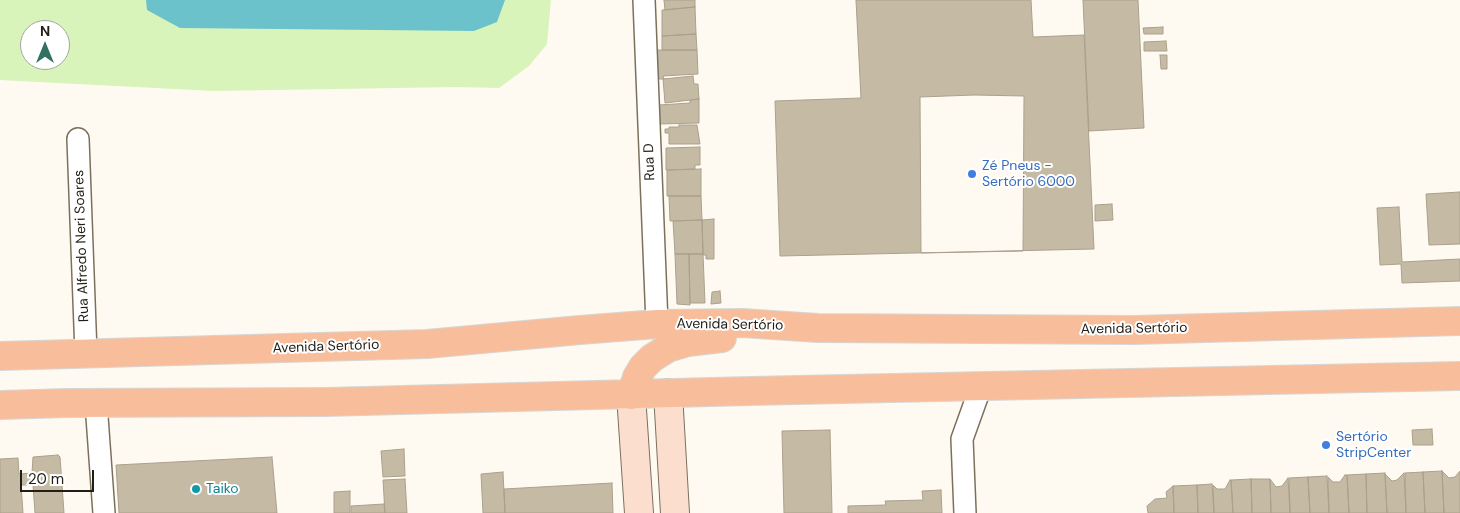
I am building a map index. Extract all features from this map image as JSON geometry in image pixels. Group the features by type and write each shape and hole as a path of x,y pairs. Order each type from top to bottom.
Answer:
{"main road":[{"name":"Avenida Sertório","path":"0,356 427,344 657,324 742,323 818,328 1134,330 1460,321"},
{"path":"632,394 637,377 644,367 652,358 668,348 688,342 818,328"},
{"path":"0,405 325,402 1460,376"}],"street":[{"name":"Rua D","path":"644,0 657,324"},
{"name":"Rua Alfredo Neri Soares","path":"78,139 86,354"},
{"path":"965,513 962,439 981,386"},
{"path":"668,393 675,513"},
{"path":"632,394 638,513"},
{"path":"96,403 104,513"}],"green space":[{"path":"0,0 551,0 547,44 529,66 499,88 213,91 0,80"}],"water":[{"path":"146,0 505,0 497,22 474,31 180,28 147,10"}],"building":[{"path":"664,0 695,0 695,7 665,10"},
{"path":"856,0 1031,0 1033,37 1084,35 1094,249 780,256 775,101 861,98"},
{"path":"1083,0 1138,0 1144,128 1089,131"},
{"path":"695,7 696,34 662,36 662,10"},
{"path":"1163,27 1163,34 1144,34 1143,28"},
{"path":"696,34 697,50 662,50 662,36"},
{"path":"1166,41 1167,51 1144,51 1144,42"},
{"path":"657,50 697,50 698,74 663,76 664,79 658,79"},
{"path":"1160,55 1167,55 1167,69 1161,69"},
{"path":"693,76 694,84 698,84 699,99 665,103 663,79"},
{"name":"Zé Pneus - Sertório 6000","path":"1024,96 1023,251 921,253 920,97"},
{"path":"699,99 699,123 660,124 659,105 690,103 690,100"},
{"path":"679,125 697,125 700,144 669,144 669,133 665,133 665,129 679,127"},
{"path":"700,147 700,165 695,165 695,169 666,170 666,148"},
{"path":"701,169 701,196 667,196 667,170"},
{"path":"1460,192 1460,244 1429,245 1426,194"},
{"path":"669,196 701,196 702,220 670,221"},
{"path":"1112,204 1113,220 1095,221 1095,205"},
{"path":"1399,207 1402,262 1460,259 1460,281 1402,283 1401,264 1380,265 1377,208"},
{"path":"714,219 714,259 706,259 706,255 703,255 702,220"},
{"path":"702,220 703,254 675,254 673,221"},
{"path":"675,254 689,254 690,305 677,304"},
{"path":"689,254 703,254 705,303 690,303"},
{"path":"720,291 721,303 711,304 712,292"},
{"path":"1432,429 1433,445 1413,445 1412,430"},
{"path":"830,430 832,513 784,513 782,431"},
{"path":"404,449 405,476 383,477 381,451"},
{"path":"58,455 60,457 64,513 35,513 33,485 21,485 23,513 0,513 0,459 18,458 19,474 32,473 33,457"},
{"name":"Taiko","path":"272,457 277,513 119,513 116,465"},
{"path":"1442,471 1444,513 1425,513 1423,472"},
{"path":"1442,471 1449,478 1455,477 1460,471 1460,513 1444,513"},
{"path":"503,472 505,513 483,513 481,474"},
{"path":"1423,472 1425,513 1406,513 1405,473"},
{"path":"1385,473 1387,513 1367,513 1366,474"},
{"path":"1404,473 1406,513 1387,513 1385,474 1392,481 1397,480"},
{"path":"1366,474 1367,513 1349,513 1347,475"},
{"path":"1347,475 1349,513 1329,513 1328,477 1333,482 1340,482"},
{"path":"1327,476 1329,513 1310,513 1308,477"},
{"path":"1308,477 1310,513 1290,513 1289,478"},
{"path":"1288,478 1290,513 1271,513 1270,479 1276,487 1282,486"},
{"path":"405,479 407,513 385,513 383,480"},
{"path":"1251,479 1252,513 1233,513 1231,480"},
{"path":"1251,479 1270,479 1271,513 1252,513"},
{"path":"1230,480 1233,513 1214,513 1213,485 1217,489 1225,489"},
{"path":"612,483 613,513 505,513 504,489"},
{"path":"1212,484 1214,513 1198,513 1197,485"},
{"path":"1197,485 1198,513 1174,513 1173,486"},
{"path":"1173,486 1174,513 1148,513 1147,506 1155,499 1167,498 1166,492"},
{"path":"941,490 942,513 848,513 848,506 886,505 885,501 923,500 922,491"},
{"path":"350,491 350,513 334,513 334,492"},
{"path":"384,504 385,513 351,513 351,506"}],"place":[{"name":"Zé Pneus - Sertório 6000","path":"972,174"},
{"name":"Sertório StripCenter","path":"1326,445"},
{"name":"Taiko","path":"196,489"}]}
